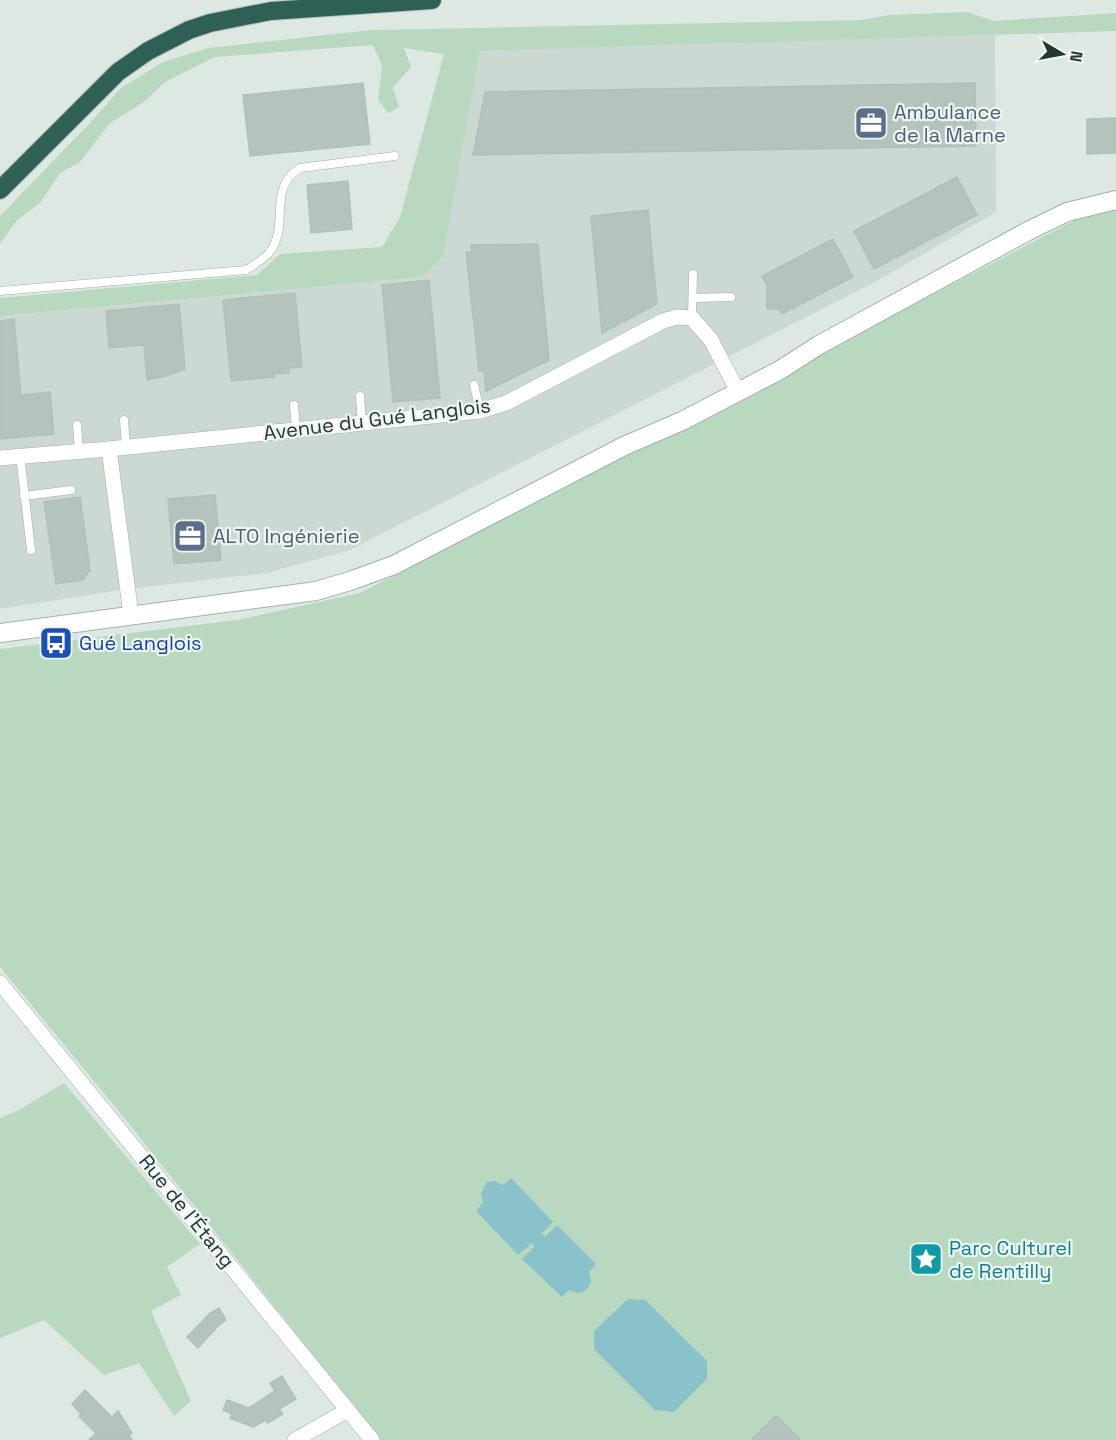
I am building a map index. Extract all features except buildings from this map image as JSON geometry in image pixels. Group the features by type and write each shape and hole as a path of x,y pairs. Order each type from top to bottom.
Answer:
{"highway":[{"path":"0,190 118,72 148,51 189,30 210,22 271,11 432,0"}],"main road":[{"path":"624,446 682,421 780,370 819,345 1028,231 1067,212 1116,200"},
{"path":"0,633 284,596 316,591 350,581 394,565 624,446 733,382 819,345"}],"street":[{"name":"Avenue du Gué Langlois","path":"0,458 480,411 506,403 663,321 677,317 692,318"},
{"path":"692,318 711,340 733,382"},
{"path":"109,449 131,615"},
{"name":"Rue de l'Étang","path":"0,983 372,1440"},
{"path":"295,1440 348,1410"}],"lane":[{"path":"0,291 246,270 270,251 278,234 282,189 290,174 300,168 395,156"},
{"path":"692,318 693,274"},
{"path":"693,298 731,297"},
{"path":"474,385 480,411"},
{"path":"360,396 362,423"},
{"path":"294,405 296,429"},
{"path":"124,420 126,446"},
{"path":"77,425 79,450"},
{"path":"20,456 31,550"},
{"path":"24,496 71,490"}],"shaded area":[{"path":"995,33 996,212 875,282 350,550 267,573 127,589 0,609 0,316 423,277 443,257 480,51"}],"green space":[{"path":"967,12 994,21 1116,13 1116,31 480,51 443,257 423,277 0,316 0,298 257,275 280,254 382,247 400,217 444,54 404,48 411,67 393,88 399,107 388,113 378,100 382,66 373,45 215,57 165,82 144,102 110,123 80,162 60,173 40,203 17,220 0,244 0,216 121,88 163,62 208,48 371,30 862,20 889,15"},
{"path":"1116,209 1116,1440 381,1440 117,1109 0,967 0,649 237,620 360,593 1079,218"},
{"path":"64,1083 200,1244 167,1267 181,1295 151,1311 191,1401 174,1416 139,1363 104,1375 44,1320 0,1338 0,1118 19,1110"}],"water":[{"path":"511,1178 553,1222 541,1234 546,1236 557,1225 596,1264 589,1272 591,1281 583,1292 577,1293 569,1290 562,1297 522,1259 534,1247 532,1243 518,1255 476,1211 483,1203 481,1193 487,1182 494,1181 503,1185"},
{"path":"628,1299 645,1300 707,1361 707,1379 674,1412 655,1410 594,1349 594,1331"}],"place":[{"name":"Ambulance de la Marne","path":"871,123"},
{"name":"ALTO Ingénierie","path":"190,536"},
{"name":"Gué Langlois","path":"56,643"},
{"name":"Parc Culturel de Rentilly","path":"926,1259"}]}
